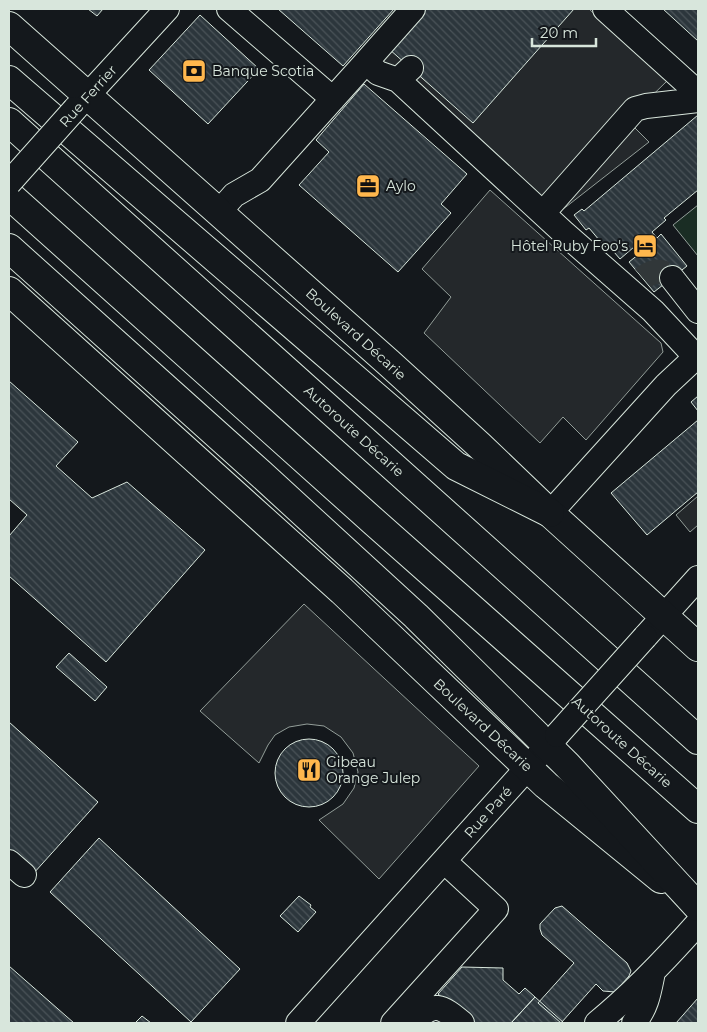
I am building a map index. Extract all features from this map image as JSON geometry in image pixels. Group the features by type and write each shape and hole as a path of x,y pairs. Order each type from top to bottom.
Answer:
{"main road":[{"name":"Boulevard Décarie","path":"9,26 81,103 219,212 472,438 550,513 698,647"},
{"path":"9,80 456,466 550,513"},
{"name":"Autoroute Décarie","path":"9,122 698,740"},
{"name":"Autoroute Décarie","path":"9,194 366,515 698,809"},
{"path":"9,248 261,474 552,740 567,765 698,908"},
{"name":"Boulevard Décarie","path":"9,291 342,591 528,768 698,908"}],"street":[{"name":"Rue Ferrier","path":"9,183 167,9"},
{"path":"229,9 333,99"},
{"path":"219,212 234,195 260,180 413,9"},
{"path":"605,9 698,93"},
{"path":"366,62 378,73 404,74 543,213 653,311 697,356 666,385 550,513"},
{"path":"543,213 635,109 698,100"},
{"path":"672,278 698,311"},
{"name":"Rue Paré","path":"298,1023 698,578"},
{"path":"393,1023 496,909 444,861"},
{"path":"597,1023 653,972 698,923"},
{"path":"634,1023 643,1012 647,1003 653,972"},
{"path":"414,1023 422,1012 431,1007 440,1008 450,1013 462,1023"}],"green space":[{"path":"698,205 698,256 673,225"}],"shaded area":[{"path":"417,9 589,9 667,81 627,120 649,142 562,210 550,227 365,64"},
{"path":"490,190 661,343 663,352 586,440 563,417 540,443 424,333 451,297 422,269"},
{"path":"698,496 698,525 690,532 676,515"},
{"path":"304,604 479,766 379,879 319,820 343,804 354,788 358,772 353,753 341,737 324,726 307,724 289,727 275,735 259,763 200,711"}],"building":[{"path":"88,9 103,9 97,16"},
{"path":"278,9 394,9 343,66"},
{"path":"425,9 574,9 473,123 389,49"},
{"path":"663,9 698,9 698,41"},
{"path":"200,15 259,69 208,124 149,70"},
{"path":"364,84 467,174 441,204 451,213 398,272 299,185 329,152 316,140"},
{"path":"698,115 698,190 664,218 666,220 652,232 657,238 661,234 687,266 654,292 629,262 639,254 634,247 620,259 608,245 605,247 589,228 586,230 574,215 582,209 584,211"},
{"path":"9,381 78,442 56,466 92,498 127,482 205,550 106,662 9,576 9,536 27,515 9,499"},
{"path":"698,396 698,411 691,402"},
{"path":"698,420 698,492 647,535 611,493"},
{"path":"69,653 107,687 95,701 56,667"},
{"path":"9,722 98,802 33,874 9,852"},
{"name":"Gibeau Orange Julep","path":"309,739 322,742 333,749 340,760 343,773 340,786 333,797 322,804 309,807 296,804 285,797 278,786 275,773 278,760 285,749 296,742"},
{"path":"99,838 240,969 191,1022 50,892"},
{"path":"299,896 311,905 310,907 316,912 298,932 280,916"},
{"path":"562,906 627,963 631,971 615,992 603,991 596,984 561,1023 538,1003 574,963 542,935 540,929 540,924 555,908"},
{"path":"9,966 74,1023 9,1023"},
{"path":"462,967 503,968 503,980 519,994 525,988 535,997 511,1023 475,1023 464,1014 462,1016 438,994"},
{"path":"535,997 564,1023 511,1023"},
{"path":"698,998 698,1023 676,1023"},
{"path":"142,1016 151,1023 135,1023"}],"tunnel":[{"path":"643,278 654,272 665,273 672,278"}],"place":[{"name":"Banque Scotia","path":"194,71"},
{"name":"Aylo","path":"368,186"},
{"name":"Hôtel Ruby Foo's","path":"645,246"},
{"name":"Gibeau Orange Julep","path":"309,770"}]}
